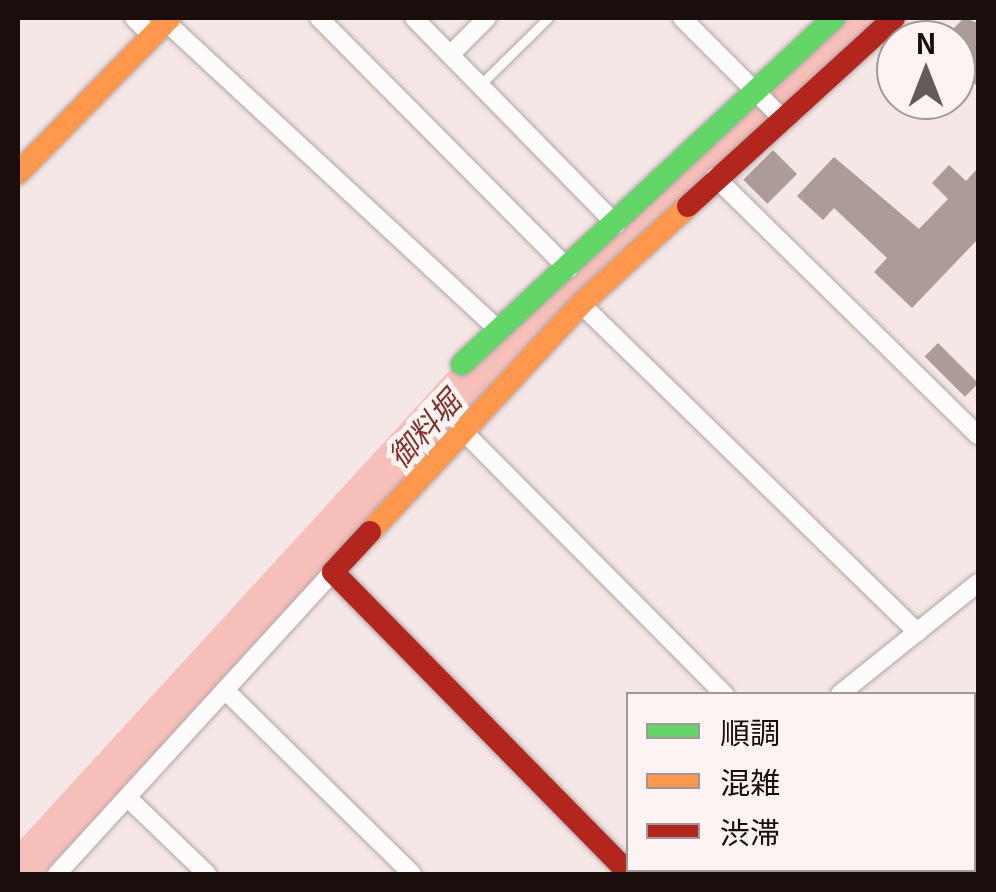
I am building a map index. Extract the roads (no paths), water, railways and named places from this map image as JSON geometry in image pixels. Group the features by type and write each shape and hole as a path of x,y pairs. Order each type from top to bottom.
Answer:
{"street":[{"path":"134,18 163,25 498,329"},
{"path":"319,18 568,269"},
{"path":"414,18 616,224"},
{"path":"450,54 487,18"},
{"path":"682,18 778,114"},
{"path":"462,364 834,18"},
{"path":"58,874 460,428 778,114 894,18"},
{"path":"18,172 163,25"},
{"path":"716,177 978,436"},
{"path":"582,304 917,632"},
{"path":"460,428 722,692"},
{"path":"333,572 623,869"},
{"path":"842,692 978,583"},
{"path":"225,690 412,874"},
{"path":"128,798 208,874"}],"lane":[{"path":"480,85 548,18"}],"waterway":[{"name":"御料堀","path":"18,872 492,354 862,18"}]}
